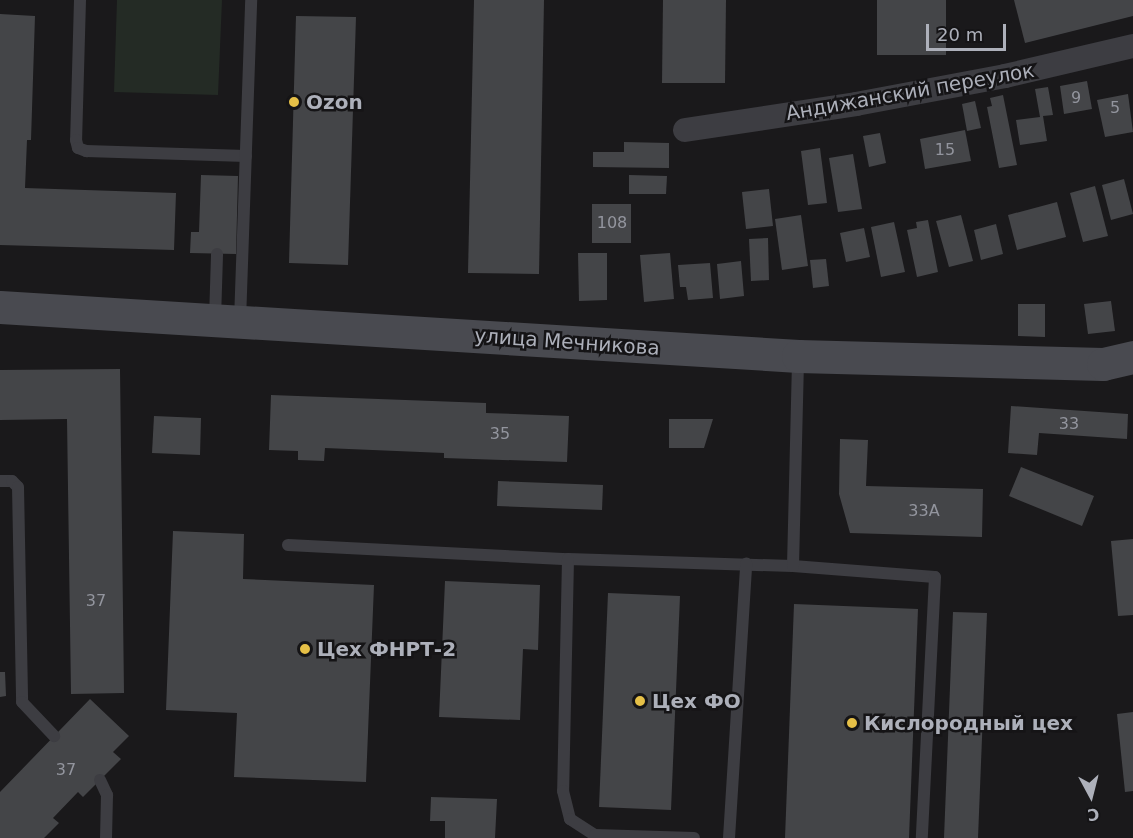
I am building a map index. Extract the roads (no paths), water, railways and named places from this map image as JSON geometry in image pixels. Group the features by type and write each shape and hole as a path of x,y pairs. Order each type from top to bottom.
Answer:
{"main road":[{"name":"улица Мечникова","path":"0,306 798,356 1103,364 1133,357"}],"street":[{"name":"Андижанский переулок","path":"686,130 856,104 994,79 1133,46"}],"lane":[{"path":"80,0 76,140 78,148 86,151 246,156"},
{"path":"228,321 246,156 251,0"},
{"path":"217,254 228,321"},
{"path":"793,566 798,356"},
{"path":"0,481 12,481 18,487 20,696 25,708 54,736"},
{"path":"288,544 568,559 793,566 935,577 922,838"},
{"path":"568,559 563,791 570,819 595,835 694,838"},
{"path":"729,838 746,564"},
{"path":"100,780 106,795 106,838"}],"place":[{"name":"Ozon","path":"294,102"},
{"name":"Цех ФНРТ-2","path":"305,649"},
{"name":"Цех ФО","path":"640,701"},
{"name":"Кислородный цех","path":"852,723"}]}
